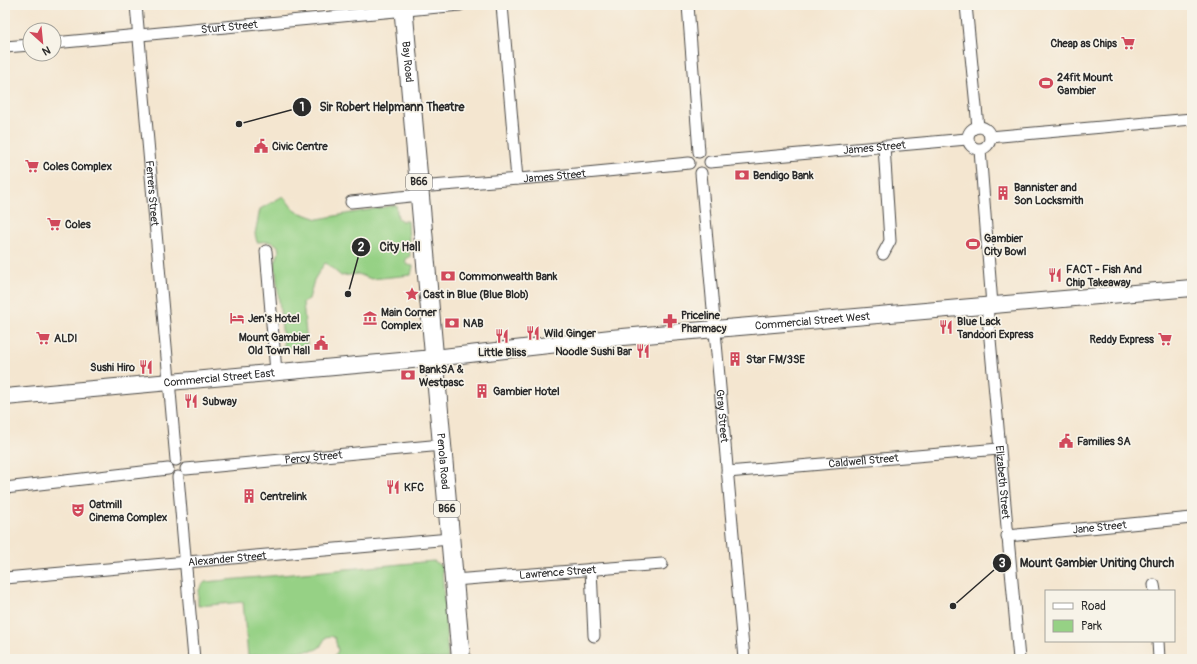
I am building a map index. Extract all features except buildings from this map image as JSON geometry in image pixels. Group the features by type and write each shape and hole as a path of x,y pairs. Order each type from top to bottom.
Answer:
{"main road":[{"name":"Bay Road","path":"404,7 434,358"},
{"name":"Penola Road","path":"434,358 461,659"}],"street":[{"name":"Ferrers Street","path":"136,5 176,460"},
{"name":"Sturt Street","path":"62,42 139,36 404,7 460,5"},
{"path":"502,5 517,179"},
{"path":"688,5 699,152"},
{"path":"966,5 978,127"},
{"path":"5,47 22,46"},
{"path":"990,136 1192,119"},
{"path":"974,127 984,128 990,136 988,144 980,150 970,146 967,139 969,132 974,127"},
{"name":"James Street","path":"710,162 967,139"},
{"path":"883,254 890,241 884,146"},
{"name":"Elizabeth Street","path":"980,150 999,449 1019,659"},
{"path":"699,152 707,156 710,162 708,168 701,173 694,172 689,163 691,157 699,152"},
{"name":"James Street","path":"351,202 420,191 517,179 689,163"},
{"name":"Gray Street","path":"701,173 744,659"},
{"path":"266,251 276,372"},
{"name":"Commercial Street West","path":"434,358 612,338 1192,288"},
{"name":"Commercial Street East","path":"5,396 434,358"},
{"name":"Percy Street","path":"186,469 442,445"},
{"name":"Caldwell Street","path":"727,472 999,449"},
{"path":"176,460 184,463 186,469 182,475 178,477 170,474 168,470 169,464 176,460"},
{"path":"5,488 168,470"},
{"path":"178,477 194,659"},
{"name":"Jane Street","path":"1007,536 1192,518"},
{"name":"Alexander Street","path":"5,578 450,539"},
{"name":"Lawrence Street","path":"454,580 662,564"},
{"path":"591,569 594,636"},
{"path":"1158,642 1159,659"}],"green space":[{"path":"283,196 295,211 318,219 396,205 398,218 402,221 408,221 410,257 407,258 405,262 408,265 413,266 411,275 371,279 358,274 341,276 326,263 324,264 314,280 309,299 303,302 307,345 284,348 275,263 279,252 278,246 271,242 257,242 255,234 260,209"},
{"path":"434,561 442,567 448,659 332,659 338,651 335,638 331,636 326,637 320,647 315,650 248,656 243,602 198,606 199,590 205,582"}],"place":[{"name":"Cheap as Chips","path":"1128,43"},
{"name":"24fit Mount Gambier","path":"1046,83"},
{"name":"Sir Robert Helpmann Theatre","path":"239,124"},
{"name":"Civic Centre","path":"261,146"},
{"name":"Coles Complex","path":"32,166"},
{"name":"Bendigo Bank","path":"742,175"},
{"name":"Bannister and Son Locksmith","path":"1003,193"},
{"name":"Coles","path":"54,224"},
{"name":"Gambier City Bowl","path":"973,244"},
{"name":"FACT - Fish And Chip Takeaway","path":"1055,275"},
{"name":"Commonwealth Bank","path":"448,276"},
{"name":"City Hall","path":"348,294"},
{"name":"Cast in Blue (Blue Blob)","path":"412,294"},
{"name":"Jen's Hotel","path":"237,318"},
{"name":"Main Corner Complex","path":"370,318"},
{"name":"Priceline Pharmacy","path":"670,321"},
{"name":"NAB","path":"452,323"},
{"name":"Blue Lack Tandoori Express","path":"946,327"},
{"name":"Wild Ginger","path":"533,333"},
{"name":"Little Bliss","path":"502,336"},
{"name":"ALDI","path":"43,338"},
{"name":"Reddy Express","path":"1165,339"},
{"name":"Mount Gambier Old Town Hall","path":"321,343"},
{"name":"Noodle Sushi Bar","path":"643,351"},
{"name":"Star FM/3SE","path":"735,359"},
{"name":"Sushi Hiro","path":"146,367"},
{"name":"BankSA & Westpasc","path":"408,375"},
{"name":"Gambier Hotel","path":"482,391"},
{"name":"Subway","path":"191,401"},
{"name":"Families SA","path":"1066,441"},
{"name":"KFC","path":"393,487"},
{"name":"Centrelink","path":"249,496"},
{"name":"Oatmill Cinema Complex","path":"78,510"},
{"name":"Mount Gambier Uniting Church","path":"953,606"}]}
